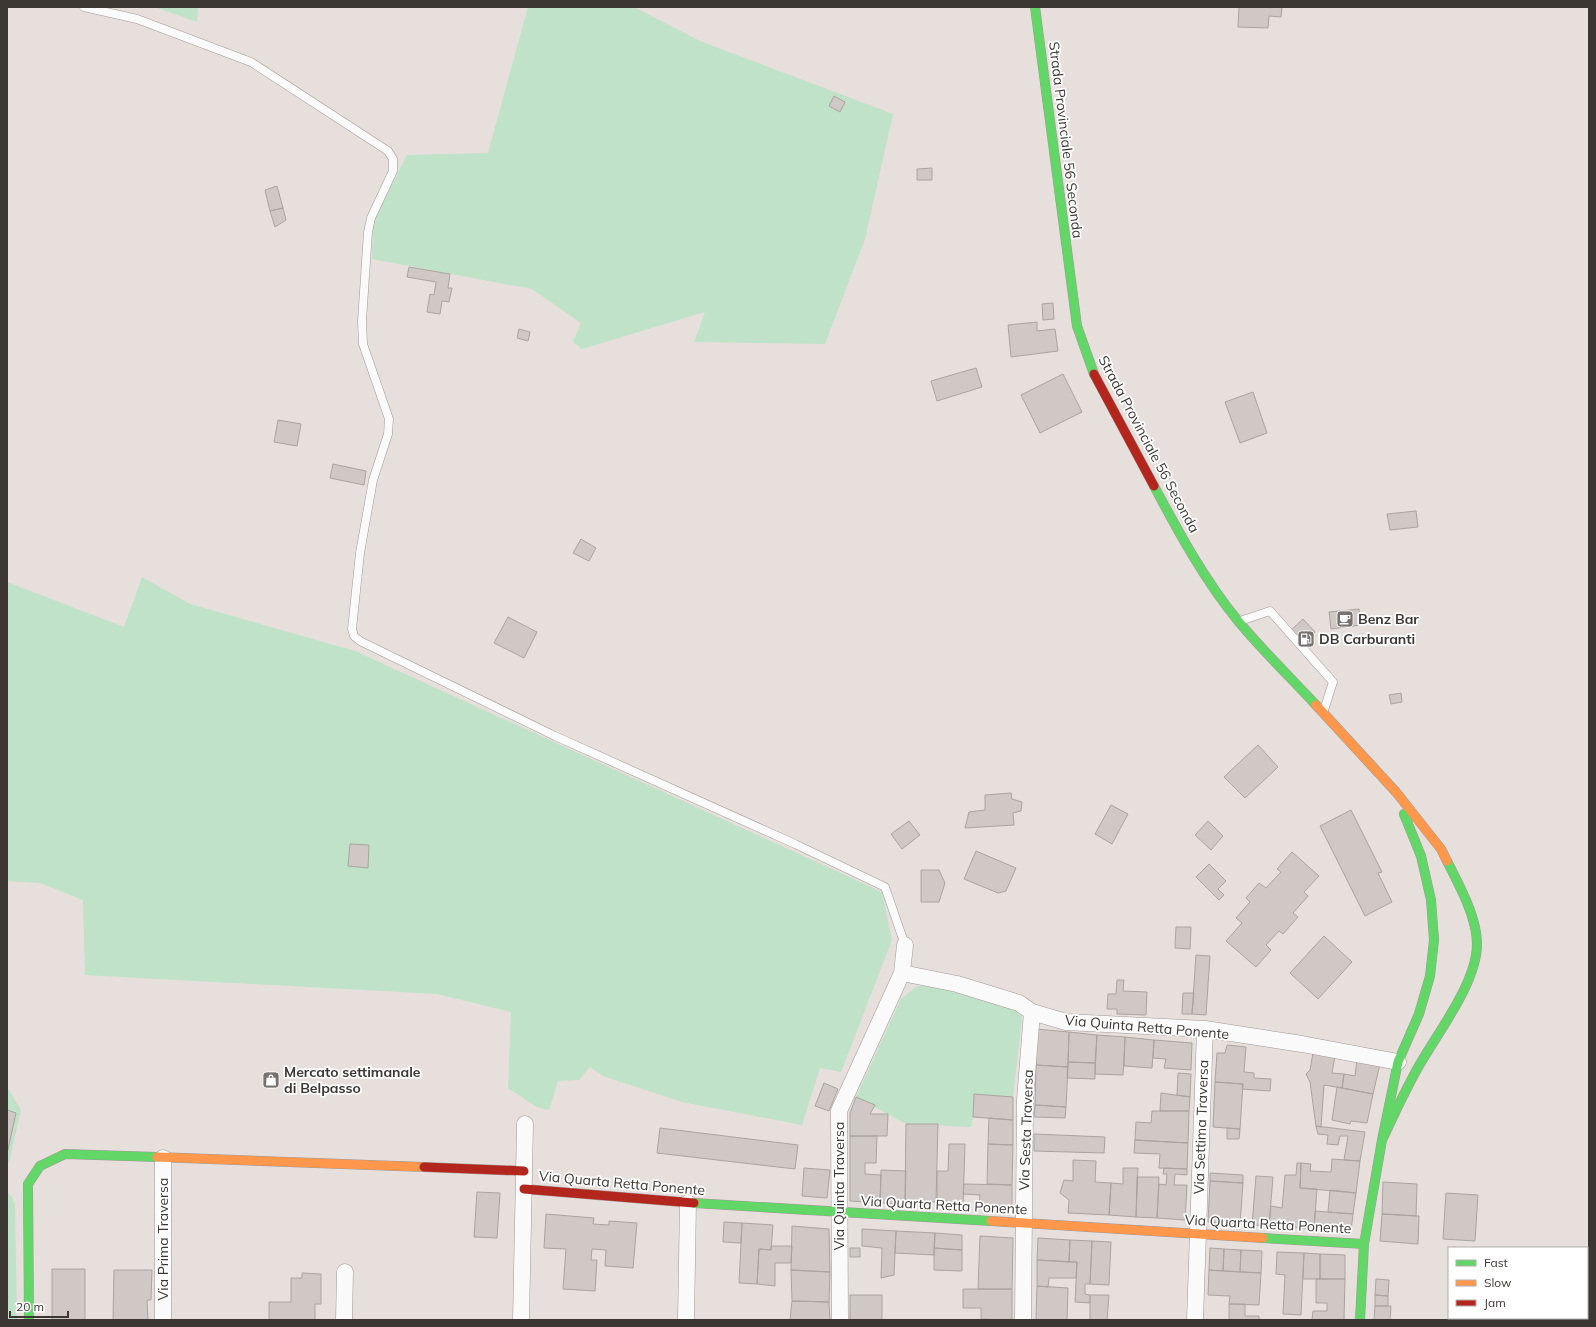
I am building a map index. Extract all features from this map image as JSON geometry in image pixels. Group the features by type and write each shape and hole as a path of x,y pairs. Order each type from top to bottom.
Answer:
{"street":[{"name":"Strada Provinciale 56 Seconda","path":"1035,7 1077,326 1092,369 1185,544 1211,584 1240,622 1396,792 1441,849 1462,890 1474,924 1477,944 1474,962 1463,993 1419,1065 1382,1140"},
{"path":"1360,1320 1364,1244 1382,1140 1398,1062 1419,1014 1430,976 1434,940 1431,900 1421,856 1396,792"},
{"name":"Via Quinta Traversa","path":"840,1320 838,1212 840,1111 902,973 905,946"},
{"name":"Via Quinta Retta Ponente","path":"902,973 957,984 1019,1003 1032,1012 1066,1022 1205,1030 1302,1044 1398,1062"},
{"name":"Via Sesta Traversa","path":"1023,1320 1025,1100 1032,1012"},
{"name":"Via Settima Traversa","path":"1195,1320 1205,1030"},
{"path":"521,1320 525,1124"},
{"path":"29,1320 28,1184 40,1166 65,1154 524,1171"},
{"name":"Via Prima Traversa","path":"162,1158 163,1320"},
{"name":"Via Quarta Retta Ponente","path":"524,1189 688,1203 1364,1244"},
{"path":"686,1320 688,1203"},
{"path":"344,1320 345,1272"}],"lane":[{"path":"84,7 137,19 251,62 388,152 393,159 392,172 371,218 368,232 362,321 364,344 389,419 388,434 373,480 360,553 352,629 354,636 360,641 555,736 795,844 885,887 905,946"},
{"path":"1240,622 1270,611 1333,682 1323,712"}],"green space":[{"path":"154,7 198,7 197,22"},
{"path":"528,7 634,7 700,41 893,114 865,239 825,344 694,342 705,312 582,349 573,342 581,323 532,289 372,259 373,222 407,155 488,153"},
{"path":"142,577 190,604 355,651 882,892 892,940 841,1072 820,1068 802,1125 682,1102 603,1076 590,1067 579,1080 558,1081 549,1110 537,1107 508,1088 511,1012 437,994 85,975 83,900 40,883 7,881 7,582 124,627"},
{"path":"925,984 1015,1009 1022,1016 1013,1097 974,1094 971,1127 906,1124 856,1097 901,999 916,987"},
{"path":"7,1087 21,1110 9,1163 7,1163"},
{"path":"7,1192 12,1197 15,1205 17,1320 7,1320"}],"building":[{"path":"1239,7 1282,7 1281,17 1269,16 1268,28 1238,27"},
{"path":"834,96 845,102 840,112 829,106"},
{"path":"932,168 932,180 917,180 917,169"},
{"path":"277,186 283,208 270,211 265,190"},
{"path":"283,208 286,220 275,227 270,211"},
{"path":"409,267 450,274 448,288 452,288 449,302 442,301 440,314 427,312 430,294 434,295 436,282 407,277"},
{"path":"1053,303 1054,319 1043,320 1042,304"},
{"path":"1037,322 1037,331 1055,329 1058,351 1011,357 1008,325"},
{"path":"519,329 530,332 528,341 517,338"},
{"path":"976,368 982,387 937,401 931,381"},
{"path":"1063,374 1082,412 1040,433 1021,395"},
{"path":"1253,392 1267,433 1240,443 1225,402"},
{"path":"278,420 301,424 297,446 274,442"},
{"path":"333,464 366,471 364,485 330,478"},
{"path":"1416,511 1418,527 1390,530 1387,514"},
{"path":"581,539 596,548 589,561 573,553"},
{"name":"Benz Bar","path":"1359,609 1361,625 1331,629 1329,612"},
{"path":"508,617 537,632 524,658 494,643"},
{"path":"1303,619 1315,632 1298,648 1286,635"},
{"path":"1401,693 1402,702 1391,704 1389,695"},
{"path":"1258,745 1278,767 1245,798 1224,777"},
{"path":"1011,793 1012,799 1022,802 1021,811 1013,813 1014,825 965,828 969,812 985,810 985,795"},
{"path":"1111,805 1128,814 1112,844 1095,834"},
{"path":"1351,810 1382,872 1378,873 1392,902 1365,916 1320,826"},
{"path":"909,821 920,835 902,849 891,834"},
{"path":"1208,821 1223,836 1211,850 1195,835"},
{"path":"350,844 369,845 368,868 348,866"},
{"path":"976,851 1016,868 1006,891 998,893 964,879"},
{"path":"1292,852 1319,876 1304,892 1308,896 1293,913 1298,917 1283,934 1279,931 1266,945 1271,950 1256,967 1226,941 1242,923 1236,918 1250,902 1246,898 1259,883 1266,888 1281,872 1277,869"},
{"path":"1209,864 1226,881 1218,889 1224,895 1219,900 1196,877"},
{"path":"921,870 939,870 945,883 939,902 921,902"},
{"path":"1176,927 1191,927 1190,949 1175,948"},
{"path":"1324,936 1352,962 1318,999 1290,973"},
{"path":"1196,955 1210,956 1206,1015 1192,1014"},
{"path":"1117,980 1124,980 1123,991 1147,992 1146,1015 1117,1014 1117,1009 1107,1009 1108,994 1116,994"},
{"path":"1183,993 1194,993 1192,1014 1182,1014"},
{"path":"1036,1029 1069,1032 1068,1067 1036,1065"},
{"path":"1069,1032 1097,1035 1095,1063 1068,1062"},
{"path":"1097,1035 1125,1037 1123,1075 1095,1074"},
{"path":"1125,1037 1154,1040 1152,1068 1124,1066"},
{"path":"1154,1040 1192,1043 1191,1070 1164,1068 1166,1059 1153,1058"},
{"path":"1227,1045 1246,1047 1244,1072 1254,1073 1254,1078 1271,1079 1270,1091 1242,1089 1243,1084 1215,1082 1217,1053 1225,1053"},
{"path":"1313,1053 1335,1056 1332,1073 1344,1074 1342,1088 1324,1085 1321,1127 1316,1126 1310,1082 1306,1074 1310,1070"},
{"path":"1357,1059 1380,1064 1373,1094 1342,1088 1344,1074 1355,1076"},
{"path":"1068,1062 1095,1063 1095,1079 1067,1078"},
{"path":"1036,1065 1068,1067 1066,1107 1035,1105"},
{"path":"1178,1073 1191,1074 1190,1097 1177,1095"},
{"path":"1215,1082 1243,1084 1240,1129 1213,1127"},
{"path":"824,1083 838,1089 829,1111 815,1106"},
{"path":"1337,1087 1373,1094 1367,1123 1351,1121 1350,1124 1332,1120"},
{"path":"1161,1093 1190,1097 1189,1111 1160,1111"},
{"path":"974,1094 1013,1097 1013,1120 973,1117"},
{"path":"856,1097 875,1105 870,1114 888,1114 887,1136 850,1136 850,1113"},
{"path":"1035,1105 1066,1107 1065,1118 1034,1117"},
{"path":"7,1110 16,1113 7,1154"},
{"path":"1152,1111 1189,1111 1188,1143 1135,1140 1136,1122 1151,1123"},
{"path":"989,1118 1013,1120 1013,1145 988,1144"},
{"path":"906,1124 938,1124 936,1202 905,1201"},
{"path":"1316,1126 1365,1132 1360,1161 1344,1160 1348,1136 1340,1136 1338,1145 1327,1144 1328,1135 1318,1134"},
{"path":"660,1128 798,1145 795,1169 657,1153"},
{"path":"1227,1128 1240,1129 1239,1139 1227,1139"},
{"path":"1034,1134 1105,1137 1104,1153 1034,1151"},
{"path":"850,1136 877,1136 876,1163 865,1163 865,1174 881,1175 880,1203 850,1201"},
{"path":"1135,1140 1188,1143 1187,1169 1159,1168 1160,1154 1134,1153"},
{"path":"949,1144 965,1144 963,1207 937,1206 937,1171 948,1171"},
{"path":"988,1144 1013,1145 1012,1185 987,1184"},
{"path":"1332,1159 1360,1161 1356,1193 1300,1188 1301,1163 1311,1164 1310,1171 1331,1172"},
{"path":"1073,1160 1096,1161 1095,1182 1111,1183 1109,1215 1068,1213 1069,1200 1060,1193 1064,1180 1073,1181"},
{"path":"1297,1163 1301,1163 1300,1188 1317,1189 1314,1229 1269,1226 1271,1206 1282,1208 1285,1175 1296,1175"},
{"path":"804,1168 830,1170 827,1198 802,1196"},
{"path":"1123,1168 1138,1168 1136,1217 1109,1215 1111,1183 1123,1184"},
{"path":"1164,1168 1187,1169 1187,1175 1175,1174 1174,1185 1187,1185 1185,1220 1157,1218 1159,1184 1166,1185 1167,1174 1163,1174"},
{"path":"881,1170 906,1171 905,1204 880,1203"},
{"path":"1210,1173 1243,1175 1243,1183 1210,1181"},
{"path":"1256,1176 1273,1177 1269,1226 1252,1225"},
{"path":"1137,1177 1159,1177 1157,1218 1136,1217"},
{"path":"1210,1181 1243,1183 1240,1224 1208,1222"},
{"path":"1383,1182 1417,1184 1416,1216 1382,1214"},
{"path":"964,1184 1012,1185 1012,1210 979,1208 980,1195 963,1194"},
{"path":"1330,1190 1356,1193 1353,1214 1328,1212"},
{"path":"477,1192 500,1193 497,1238 474,1237"},
{"path":"1446,1193 1478,1195 1475,1241 1443,1239"},
{"path":"1315,1211 1353,1214 1351,1231 1314,1229"},
{"path":"546,1214 594,1218 593,1224 609,1225 609,1221 637,1223 633,1268 605,1266 606,1250 592,1249 591,1260 597,1260 595,1291 563,1289 566,1249 544,1248"},
{"path":"1382,1214 1419,1216 1418,1244 1380,1241"},
{"path":"724,1222 742,1223 741,1243 723,1242"},
{"path":"742,1223 773,1225 771,1250 759,1249 757,1284 739,1283"},
{"path":"792,1226 829,1229 830,1272 791,1270"},
{"path":"862,1229 896,1231 894,1275 881,1278 882,1248 862,1246"},
{"path":"896,1231 935,1233 934,1255 895,1253"},
{"path":"935,1233 962,1235 962,1250 934,1248"},
{"path":"980,1236 1013,1238 1012,1289 978,1289"},
{"path":"1038,1238 1070,1240 1069,1262 1037,1260"},
{"path":"1070,1240 1092,1241 1090,1284 1085,1284 1085,1294 1090,1295 1090,1303 1075,1302 1077,1262 1069,1262"},
{"path":"1092,1241 1111,1242 1109,1285 1090,1284"},
{"path":"771,1246 792,1246 791,1263 775,1263 775,1286 757,1284 759,1249 771,1250"},
{"path":"850,1248 860,1248 860,1257 850,1257"},
{"path":"934,1248 962,1250 962,1271 934,1270"},
{"path":"1210,1248 1224,1249 1223,1271 1209,1270"},
{"path":"1224,1249 1241,1250 1240,1272 1223,1271"},
{"path":"1241,1250 1262,1251 1261,1273 1240,1272"},
{"path":"1277,1252 1304,1253 1301,1315 1283,1314 1285,1275 1276,1274"},
{"path":"1304,1253 1320,1254 1320,1279 1303,1279"},
{"path":"1320,1254 1345,1255 1345,1279 1320,1279"},
{"path":"1037,1260 1077,1262 1076,1278 1049,1278 1048,1287 1037,1286"},
{"path":"52,1269 85,1269 85,1320 52,1320"},
{"path":"114,1270 152,1270 151,1300 147,1300 148,1320 113,1320"},
{"path":"791,1270 830,1272 829,1302 792,1301"},
{"path":"1209,1270 1261,1273 1259,1305 1229,1304 1230,1296 1208,1295"},
{"path":"302,1273 321,1274 321,1304 315,1304 315,1320 269,1320 269,1302 291,1302 291,1278 302,1278"},
{"path":"1316,1279 1345,1279 1344,1320 1312,1320 1313,1311 1327,1311 1327,1303 1316,1303"},
{"path":"1376,1279 1389,1280 1388,1296 1375,1295"},
{"path":"1037,1286 1068,1288 1067,1320 1036,1320"},
{"path":"963,1289 1012,1289 1012,1320 981,1319 981,1308 963,1308"},
{"path":"850,1295 882,1295 882,1320 850,1320"},
{"path":"1090,1295 1109,1295 1107,1320 1090,1320"},
{"path":"1375,1295 1388,1296 1388,1306 1375,1306"},
{"path":"792,1301 829,1302 830,1320 790,1320"},
{"path":"1229,1304 1245,1304 1245,1316 1259,1316 1259,1320 1229,1320"},
{"path":"1375,1306 1391,1306 1390,1320 1374,1320"}],"traffic: fast":[{"path":"1035,7 1077,326 1094,374"},
{"path":"1154,486 1193,556 1215,590 1239,622 1316,705"},
{"path":"1360,1320 1364,1244 1382,1140 1398,1062 1419,1014 1430,976 1434,940 1431,900 1421,856 1404,814"},
{"path":"1382,1140 1415,1073 1456,1006 1471,974 1475,959 1477,944 1471,912 1447,861"},
{"path":"29,1320 28,1184 40,1166 65,1154 157,1157"},
{"path":"694,1203 991,1221"},
{"path":"1263,1238 1364,1244"}],"traffic: slow":[{"path":"1316,705 1396,792 1441,849 1447,861"},
{"path":"157,1157 424,1167"},
{"path":"991,1221 1263,1238"}],"traffic: jam":[{"path":"1094,374 1154,486"},
{"path":"424,1167 524,1171"},
{"path":"524,1189 694,1203"}],"place":[{"name":"Benz Bar","path":"1345,619"},
{"name":"DB Carburanti","path":"1306,639"},
{"name":"Mercato settimanale di Belpasso","path":"271,1080"}]}
